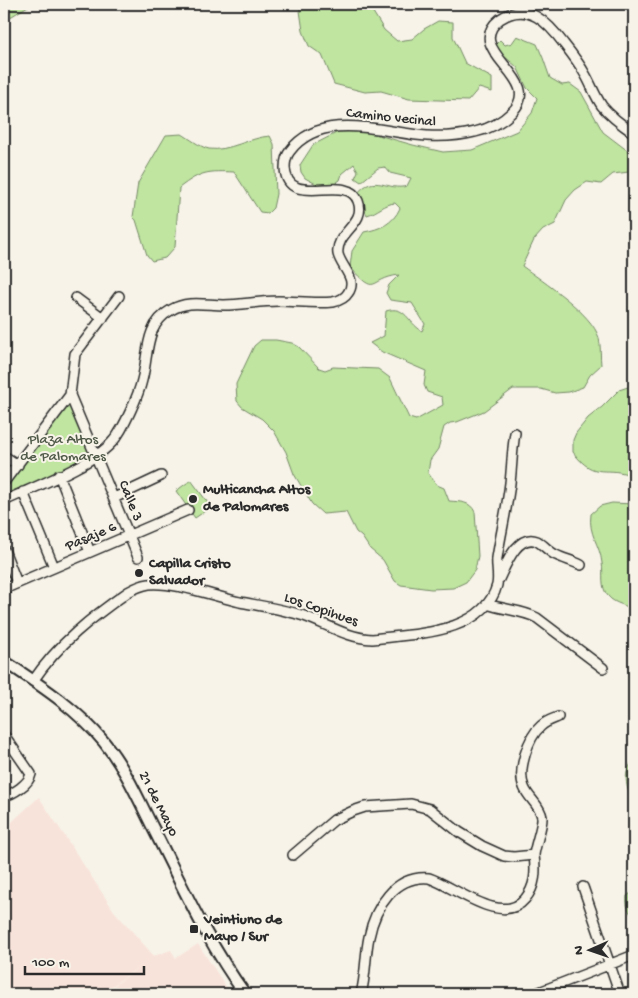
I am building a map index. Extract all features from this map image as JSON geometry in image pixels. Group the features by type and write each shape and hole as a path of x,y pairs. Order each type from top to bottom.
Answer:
{"street":[{"name":"Camino vecinal","path":"96,457 119,434 143,379 151,333 156,322 170,311 190,304 228,305 281,301 330,302 339,300 347,294 350,279 339,256 338,248 342,239 358,218 359,202 355,194 344,189 306,190 294,186 289,181 285,170 288,153 311,135 338,127 355,126 426,136 450,137 482,130 499,123 514,111 519,104 520,97 520,88 515,78 494,52 490,42 490,33 493,27 505,16 514,12 524,12 536,15 545,21 577,60 603,107 615,120 634,133"},
{"name":"Calle 3","path":"119,296 75,354 70,394 138,557"},
{"path":"76,298 103,318"},
{"path":"4,482 70,394"},
{"path":"497,584 497,561 510,484 515,433"},
{"path":"4,456 18,465"},
{"path":"4,501 96,457"},
{"path":"59,475 90,552"},
{"path":"114,498 162,476"},
{"path":"23,492 54,567"},
{"name":"Pasaje 6","path":"4,589 188,510"},
{"path":"581,565 555,555 536,541 530,540 525,542 512,552 488,604 506,610 529,614 537,618 602,668"},
{"path":"4,550 16,583"},
{"name":"Los Copihues","path":"34,681 48,660 67,639 128,592 144,585 170,586 274,608 306,617 348,635 372,639 444,630 475,615 488,604"},
{"name":"21 de Mayo","path":"4,661 34,681 86,722 119,763 138,797 206,935 244,994"},
{"path":"361,994 364,983 368,938 379,911 393,889 409,880 429,878 489,906 502,909 515,907 524,901 532,890 535,874 534,855 536,841 542,824 538,806 522,784 521,770 525,756 541,725 558,717"},
{"path":"4,734 30,774 27,782 8,796 4,796"},
{"path":"294,855 334,820 353,811 365,807 411,804 430,808 458,832 504,856 534,855"},
{"path":"583,887 620,994"},
{"path":"534,994 634,955"}],"shaded area":[{"path":"39,797 114,911 154,956 171,950 176,958 198,944 231,994 103,994 143,964 101,994 4,994 4,829"}],"green space":[{"path":"4,4 46,4 43,6 28,6 4,21"},
{"path":"299,4 368,4 384,30 397,41 412,39 438,21 453,22 453,37 465,63 492,78 492,92 479,88 468,101 409,99 381,91 365,92 334,84 322,55 309,46 303,31"},
{"path":"517,36 537,44 550,78 562,85 570,84 581,92 603,132 628,151 631,166 629,172 613,174 601,184 587,182 575,190 566,200 555,224 543,230 534,240 522,266 577,308 595,328 600,344 601,365 590,375 583,387 569,392 555,393 541,389 513,389 484,411 444,427 438,449 430,460 428,473 437,485 444,488 449,501 467,504 475,512 478,556 475,570 466,582 453,588 431,589 401,585 395,581 383,560 370,549 356,532 346,512 323,514 312,504 294,474 286,452 274,431 262,419 242,407 237,401 236,384 254,346 261,340 276,340 292,343 299,347 319,368 325,370 333,367 378,369 390,378 409,418 416,420 443,405 442,397 427,392 424,385 426,371 382,352 370,343 384,336 386,311 398,310 402,312 422,331 425,324 412,303 390,300 386,293 389,285 399,275 370,284 365,282 350,267 352,251 364,232 390,222 400,208 395,203 384,206 367,215 357,194 369,184 375,183 394,187 407,186 411,178 390,173 385,167 378,168 361,182 355,178 358,171 354,164 333,185 318,185 305,178 301,172 300,165 313,145 340,131 364,131 443,152 472,150 517,131 532,113 537,98 527,88 517,67 498,51 495,45 500,40 505,45 512,43"},
{"path":"182,134 209,149 224,148 270,136 274,144 276,194 273,208 268,213 260,212 234,172 211,172 199,175 179,188 175,247 165,258 152,261 147,255 136,220 133,217 138,183 166,135"},
{"path":"634,385 634,477 624,473 595,470 588,467 573,452 573,440 576,433 588,418 619,390"},
{"name":"Plaza Altos de Palomares","path":"70,399 94,460 4,507 4,488"},
{"name":"Multicancha Altos de Palomares","path":"191,480 211,507 195,518 176,491"},
{"path":"612,503 634,504 634,612 611,599 606,592 603,585 601,556 591,528 591,514 600,506"},
{"path":"634,760 634,806 626,783 626,777 627,771"},
{"path":"634,891 634,918 628,908 627,896"}],"place":[{"name":"Multicancha Altos de Palomares","path":"193,499"},
{"name":"Capilla Cristo Salvador","path":"139,573"},
{"name":"Veintiuno de Mayo / Sur","path":"194,929"}]}
